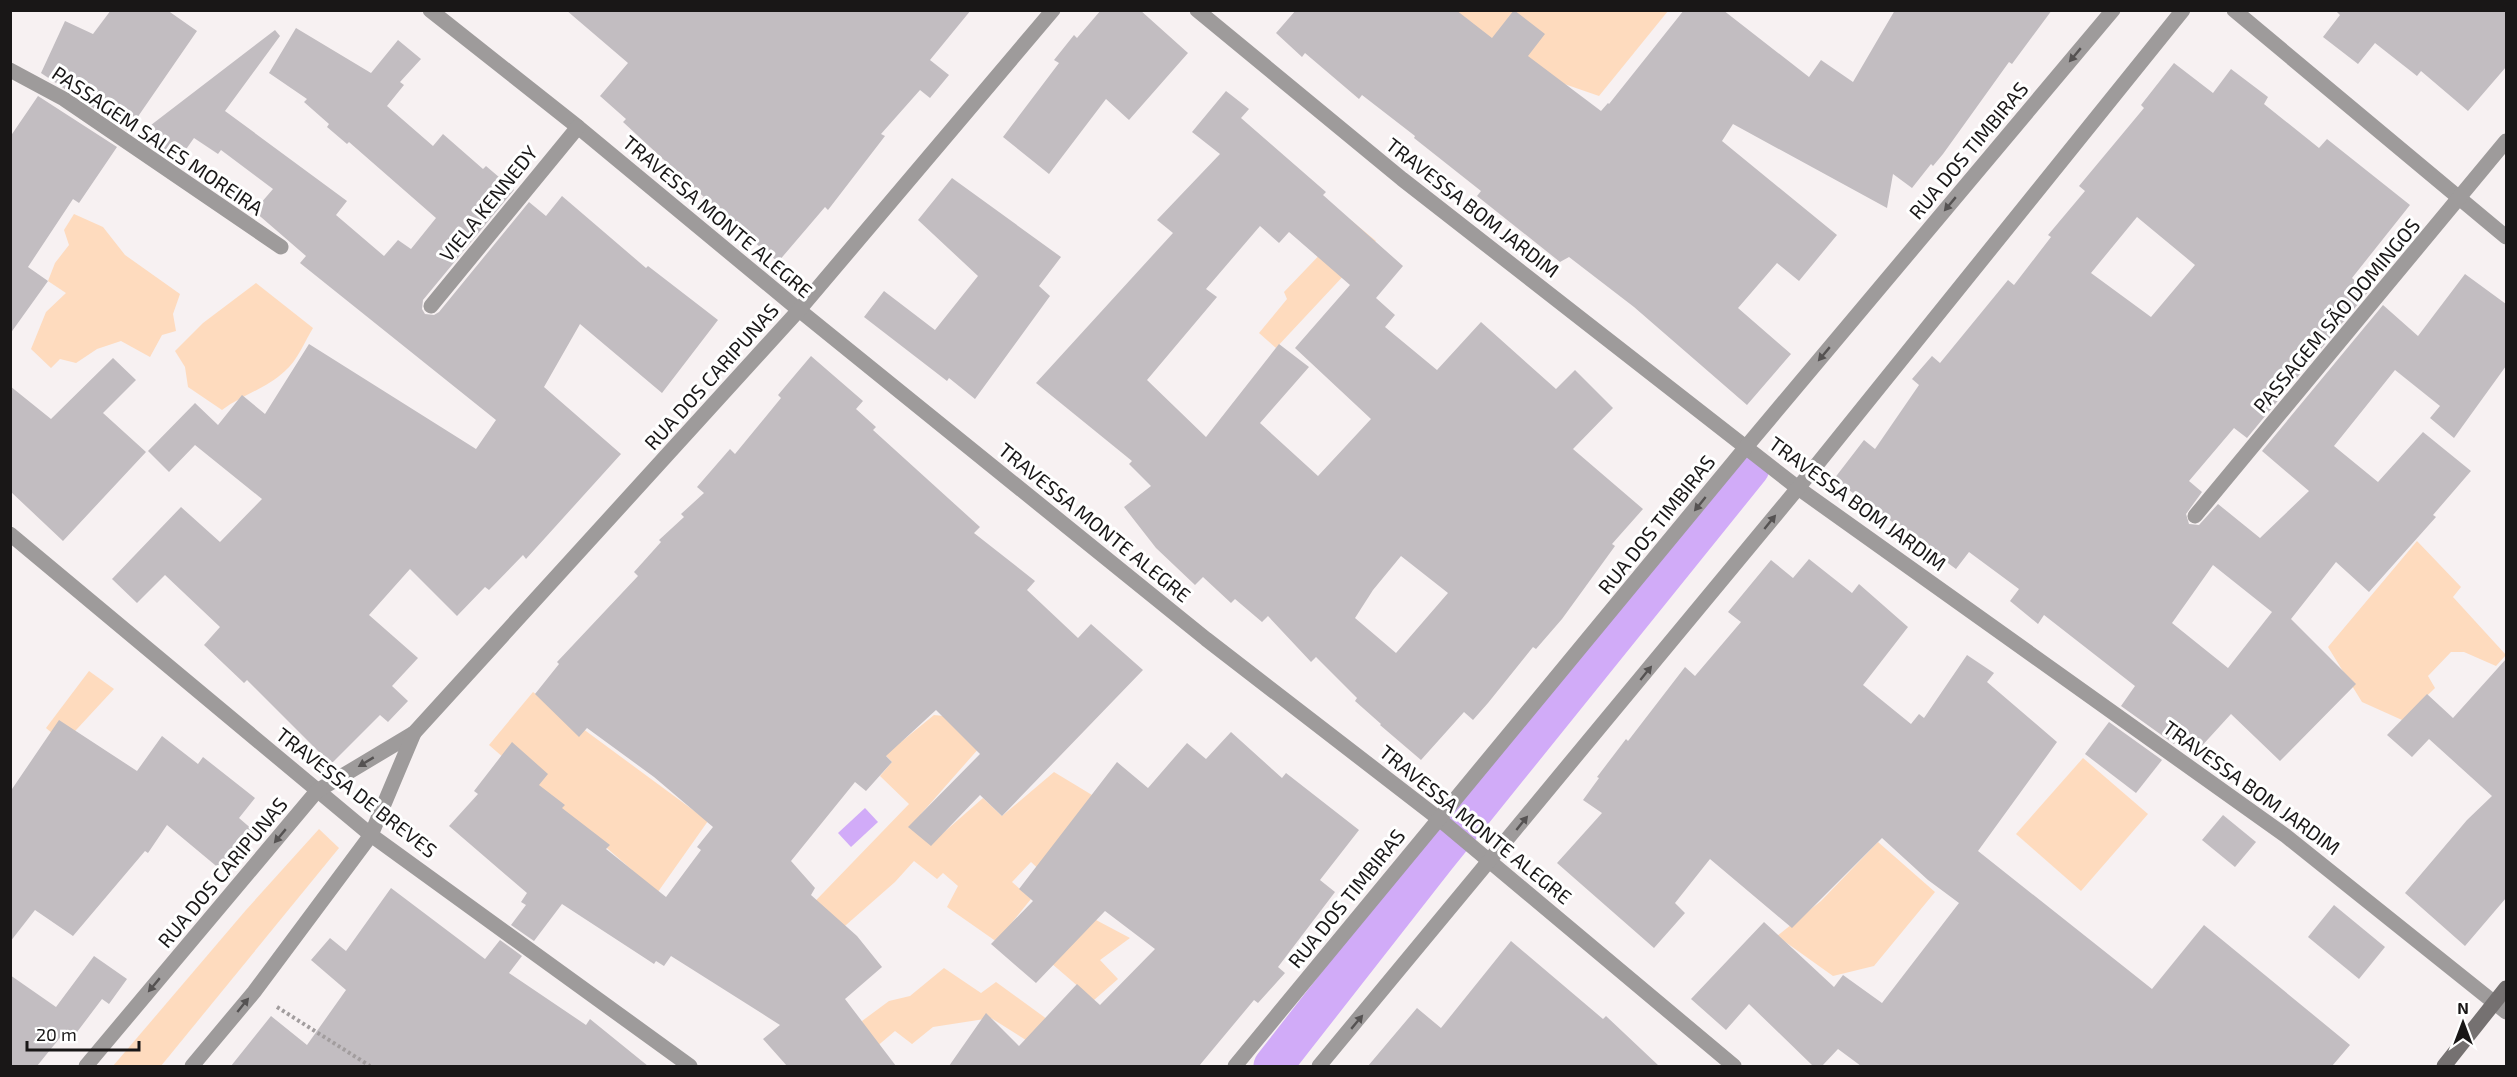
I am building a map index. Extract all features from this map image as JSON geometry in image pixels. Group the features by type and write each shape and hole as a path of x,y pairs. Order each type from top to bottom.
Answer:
{"street":[{"name":"TRAVESSA MONTE ALEGRE","path":"430,10 578,127 799,310 1197,631 1438,818 1734,1066"},
{"name":"RUA DOS CARIPUNAS","path":"86,1066 317,791 414,733 799,310 1053,10"},
{"name":"TRAVESSA BOM JARDIM","path":"1197,10 1402,179 1795,485 2286,836 2500,1007"},
{"name":"RUA DOS TIMBIRAS","path":"1235,1066 1746,447 2113,10"},
{"path":"1319,1066 1491,861 2183,10"},
{"path":"2234,10 2506,237"},
{"name":"PASSAGEM SALES MOREIRA","path":"10,70 64,99 281,247"},
{"name":"VIELA KENNEDY","path":"431,306 578,127"},
{"name":"PASSAGEM SÃO DOMINGOS","path":"2195,516 2506,141"},
{"name":"TRAVESSA DE BREVES","path":"10,534 371,835 690,1066"},
{"name":"RUA DOS CARIPUNAS","path":"192,1066 254,992 371,835 414,733"},
{"path":"2444,1066 2500,1007 2506,988"}],"path":[{"path":"254,992 370,1066"}],"shaded area":[{"path":"1440,11 1668,11 1599,96 1518,68"},
{"path":"74,214 103,227 125,255 180,294 173,314 176,331 162,335 150,357 121,341 97,349 76,363 60,359 51,368 31,349 46,312 66,293 48,281 55,263 69,245 64,230"},
{"path":"1352,221 1376,241 1276,348 1259,333 1287,299 1284,292"},
{"path":"256,283 313,328 297,356 285,371 222,410 188,387 185,367 175,351 203,323"},
{"path":"2417,541 2461,587 2453,597 2506,655 2496,666 2464,652 2451,652 2428,676 2435,688 2402,720 2362,702 2328,647"},
{"path":"89,671 114,689 64,743 46,728"},
{"path":"533,692 708,821 636,923 632,870 489,745"},
{"path":"934,715 1002,722 921,814 942,834 983,798 1002,816 1054,772 1092,795 1059,888 1031,862 1012,882 1031,899 1009,926 1017,956 947,907 958,886 943,873 937,879 914,861 895,882 821,947 796,921 909,804 880,776 892,762 872,741 901,742"},
{"path":"2083,758 2148,814 2081,891 2016,834"},
{"path":"865,808 878,822 851,847 838,833"},
{"path":"319,829 339,848 161,1066 113,1066 246,910"},
{"path":"1878,842 1935,892 1874,966 1833,976 1777,936 1821,901"},
{"path":"1096,920 1130,938 1100,960 1118,979 1094,1000 1051,963"},
{"path":"944,968 981,993 996,982 1051,1022 1032,1044 991,1018 933,1027 912,1044 895,1031 875,1048 862,1021 889,1001 910,996"}],"building":[{"path":"111,10 167,10 197,31 128,131 41,73 65,21 93,34"},
{"path":"566,10 971,10 930,60 949,75 930,98 920,90 881,134 885,136 828,210 825,207 778,262 702,198 704,197 623,122 626,119 600,96 628,63"},
{"path":"1101,10 1140,10 1188,53 1129,120 1106,99 1049,174 1003,137 1059,63 1054,60 1074,35 1077,38"},
{"path":"1296,10 1456,10 1492,38 1514,10 1545,34 1528,56 1601,111 1684,10 1723,10 1809,77 1821,60 1853,82 1895,10 2052,10 2012,64 2009,62 1943,154 1933,166 1931,164 1912,188 1893,174 1887,208 1733,124 1722,141 1837,235 1799,281 1777,263 1738,308 1791,354 1747,405 1634,307 1569,257 1560,262 1477,196 1481,191 1414,138 1415,136 1362,95 1359,99 1305,53 1302,57 1276,33"},
{"path":"2335,10 2506,10 2506,67 2468,111 2421,71 2417,76 2375,43 2358,64 2323,37 2340,15"},
{"path":"296,28 371,73 398,40 421,59 400,82 404,85 387,106 433,146 443,134 483,169 486,166 514,190 423,300 422,309 425,314 434,315 439,312 529,202 546,216 562,196 646,268 648,266 718,320 662,393 580,324 544,387 621,454 526,559 523,555 489,590 485,587 457,616 410,569 369,615 418,658 392,686 408,701 388,722 380,715 331,764 247,680 244,683 204,645 220,627 165,575 137,603 112,579 181,507 220,542 262,499 195,445 169,472 148,451 195,403 218,425 242,395 265,414 309,344 476,449 496,420 300,263 306,256 254,211 273,189 221,150 218,154 194,138 177,162 138,135 275,30 280,36 225,111 347,201 336,215 384,256 398,240 411,249 436,218 349,142 347,144 327,127 329,124 304,102 307,99 269,73"},
{"path":"2174,63 2213,93 2231,69 2268,97 2264,104 2319,148 2327,139 2410,205 2352,278 2368,292 2247,438 2234,428 2189,481 2202,492 2186,514 2189,524 2199,525 2218,504 2260,538 2309,491 2262,451 2383,305 2418,336 2465,274 2506,304 2506,366 2454,438 2430,418 2440,406 2395,370 2334,446 2378,482 2423,432 2471,471 2433,515 2436,517 2369,592 2336,562 2291,619 2356,684 2280,761 2231,714 2199,749 2182,734 2174,744 2121,706 2135,686 2044,615 2038,624 2010,601 2019,589 1969,552 1956,569 1834,479 1864,440 1875,449 1919,385 1912,379 1932,356 1940,363 2008,280 2014,285 2051,237 2048,235 2085,191 2079,186 2144,108 2141,105","holes":["2137,217 2195,265 2151,317 2091,273","2213,565 2272,612 2228,668 2172,623"]},
{"path":"1226,91 1249,109 1241,118 1326,192 1323,195 1403,266 1376,298 1395,315 1385,327 1437,370 1481,322 1556,389 1575,370 1613,408 1573,449 1643,509 1612,544 1615,546 1562,619 1536,649 1533,647 1473,720 1464,712 1421,760 1355,701 1357,698 1316,657 1311,662 1268,616 1262,622 1235,599 1231,603 1203,577 1195,585 1156,548 1124,507 1151,486 1129,464 1132,461 1036,383 1173,233 1157,220 1220,154 1192,132","holes":["1260,226 1279,243 1289,232 1350,285 1295,348 1371,419 1318,476 1260,423 1309,367 1279,344 1206,437 1147,380 1217,297 1206,289","1401,556 1448,593 1396,653 1355,618 1373,590"]},
{"path":"38,96 117,147 79,203 73,199 28,267 48,281 10,334 10,137"},
{"path":"952,178 1061,257 1039,286 1050,296 975,399 949,378 947,381 864,317 884,291 935,330 978,276 918,220"},
{"path":"811,356 863,401 856,409 876,427 873,430 980,527 974,533 1035,581 1027,590 1078,638 1091,624 1143,670 1002,816 980,795 931,846 908,827 980,754 936,710 886,756 892,762 866,791 855,782 791,861 815,888 811,895 857,936 882,967 845,999 896,1066 787,1066 763,1039 780,1025 671,956 664,966 656,961 654,964 562,904 534,941 511,925 526,905 521,902 527,893 449,826 478,794 474,791 512,742 548,774 539,785 565,805 562,808 610,845 606,849 666,897 701,850 697,847 713,827 654,777 587,728 579,737 535,694 559,664 557,662 638,576 634,572 661,542 659,540 684,517 681,514 704,493 697,487 730,449 735,454 781,398 778,395"},
{"path":"113,358 136,380 103,413 146,452 63,541 10,491 10,386 51,419"},
{"path":"1809,559 1852,593 1859,584 1908,627 1863,685 1911,724 1919,714 1924,718 1967,655 1994,673 1987,682 2057,742 1978,851 2152,989 2204,925 2350,1045 2332,1066 1861,1066 1838,1049 1822,1066 1813,1066 1749,1004 1726,1030 1691,999 1764,922 1834,987 1843,975 1882,1003 1959,903 1928,880 1882,838 1792,928 1710,859 1675,903 1685,913 1654,948 1557,863 1602,813 1583,800 1599,778 1597,777 1685,667 1695,676 1741,622 1728,612 1771,560 1793,578"},
{"path":"2506,659 2506,898 2465,946 2405,893 2467,820 2492,796 2429,739 2412,757 2387,735 2427,694 2453,718"},
{"path":"59,720 137,771 162,736 198,764 203,757 255,798 239,818 254,831 221,870 167,825 148,853 145,851 73,936 35,910 10,942 10,792"},
{"path":"2109,722 2162,760 2136,793 2085,754"},
{"path":"1231,732 1282,778 1286,773 1359,830 1320,880 1335,892 1278,967 1285,973 1258,1003 1254,1000 1199,1066 949,1066 986,1013 1019,1046 1077,984 1100,1005 1155,949 1105,911 1036,983 991,944 1033,901 1019,889 1117,762 1148,788 1187,743 1206,759"},
{"path":"2223,815 2256,842 2235,867 2202,840"},
{"path":"391,888 485,959 500,940 522,956 509,973 586,1025 590,1019 648,1066 231,1066 271,1016 307,1045 346,990 311,960 330,938 346,951"},
{"path":"2334,905 2385,947 2359,979 2308,937"},
{"path":"1511,941 1603,1019 1606,1016 1659,1066 1368,1066 1417,1008 1441,1028"},
{"path":"94,956 127,979 109,1004 102,999 71,1040 63,1034 37,1066 10,1066 10,975 56,1007"}],"waterway":[{"path":"1273,1066 1435,859 1750,468"}]}
